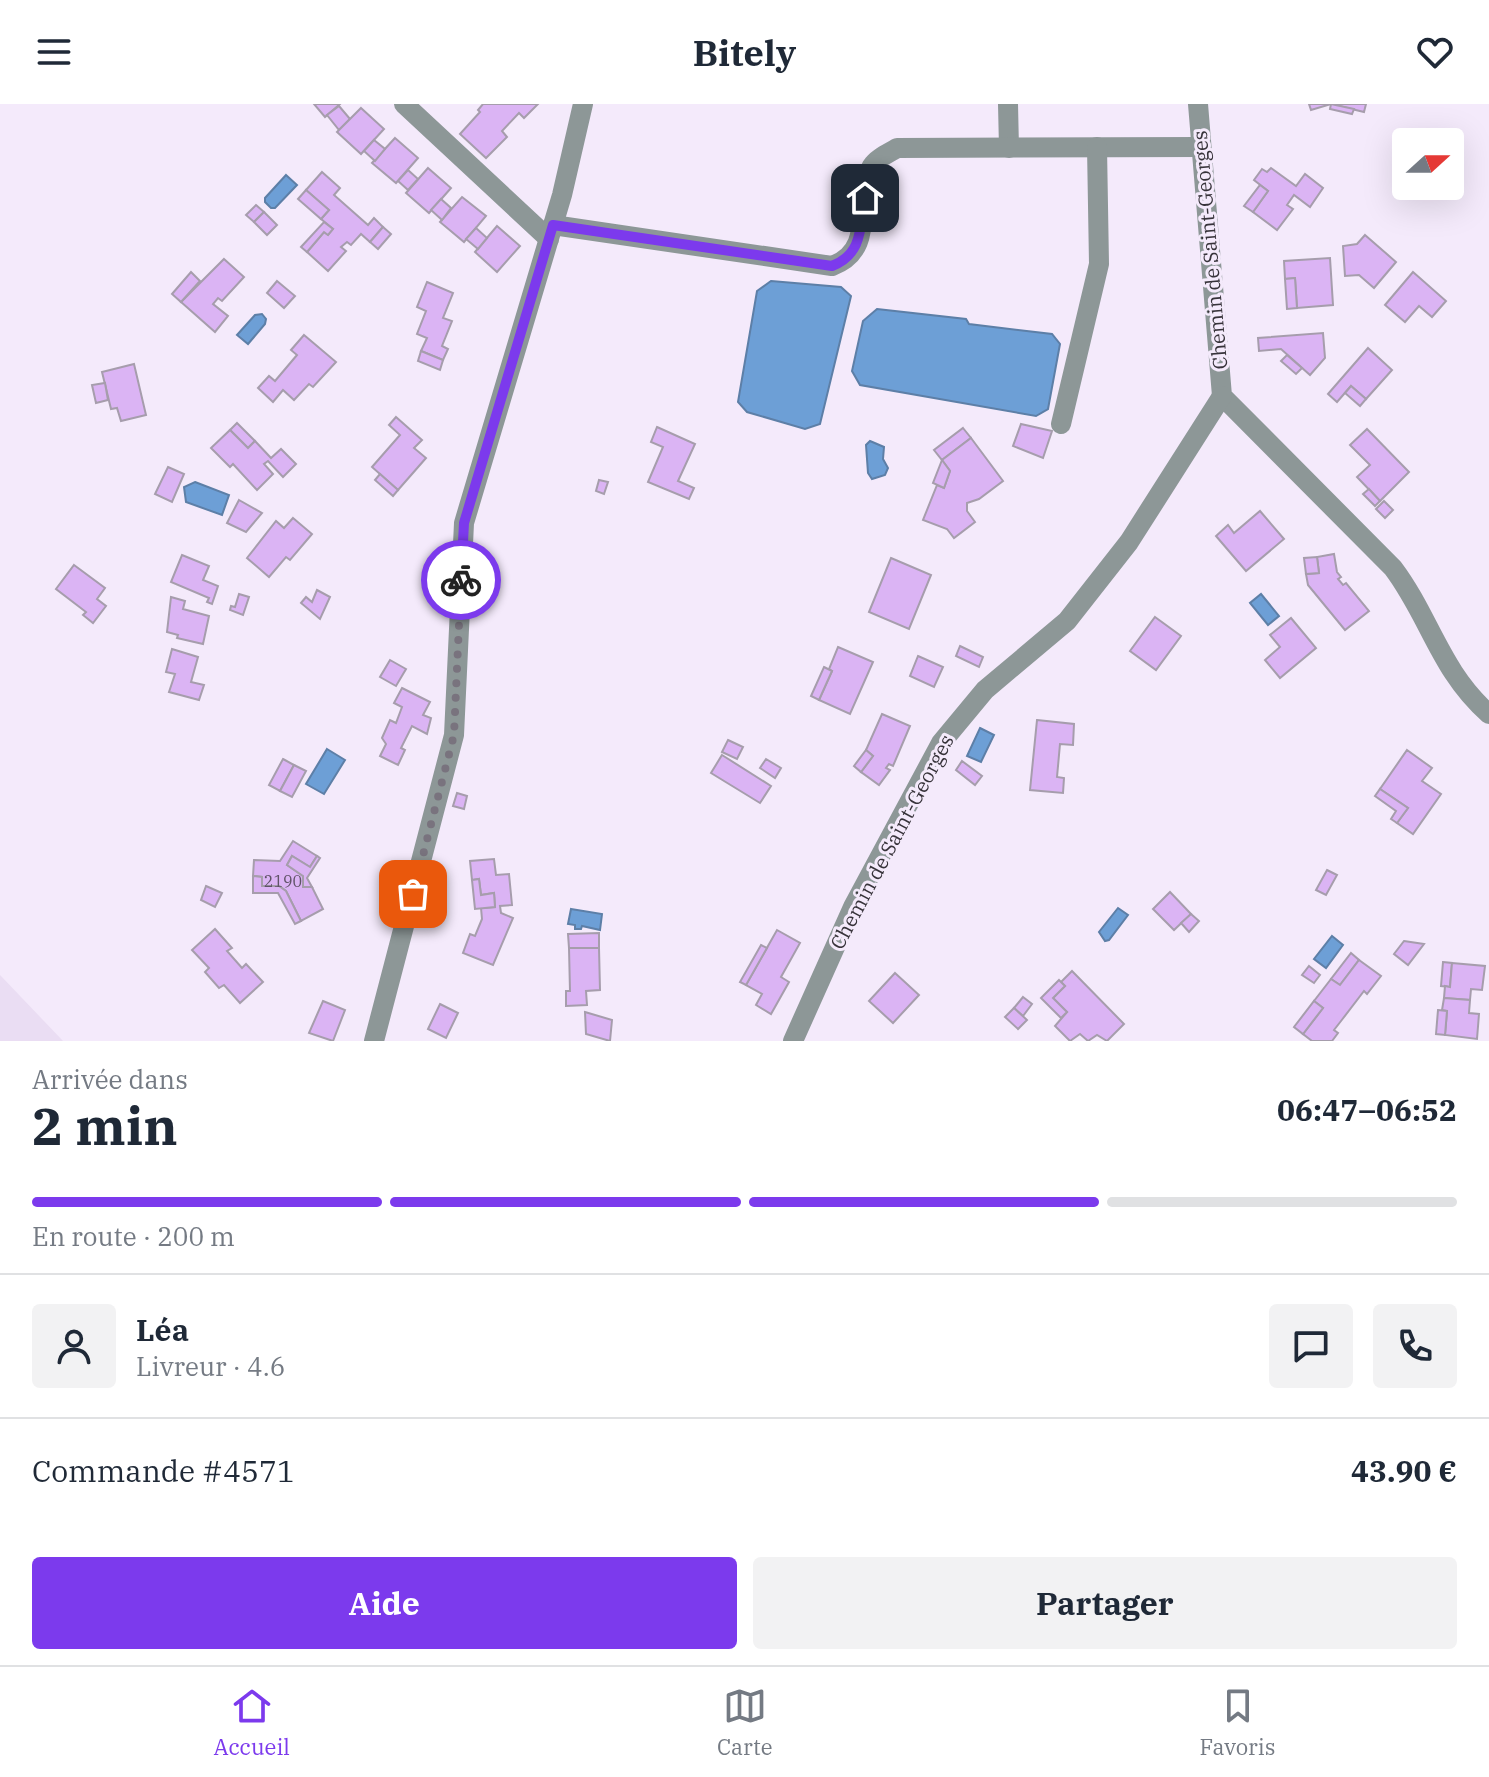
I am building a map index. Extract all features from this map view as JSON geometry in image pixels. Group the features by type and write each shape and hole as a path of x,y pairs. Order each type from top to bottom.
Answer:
{"street":[{"path":"404,104 551,232 832,266 844,262 858,245 868,174 873,163 897,148 1201,147"},
{"path":"374,1041 454,735 464,523 551,232 583,104"},
{"path":"1008,104 1009,148"},
{"name":"Chemin de Saint-Georges","path":"793,1041 853,907 941,743 985,690 1067,621 1129,542 1222,396 1198,104"},
{"path":"1061,424 1099,264 1097,147"},
{"name":"Chemin de Saint-Georges","path":"1222,396 1393,568 1409,589 1448,667 1464,691 1489,714"}],"shaded area":[{"path":"0,975 63,1041 0,1041"}],"water":[{"path":"286,175 297,185 275,208 271,208 265,198"},
{"path":"771,281 841,287 851,296 820,424 805,429 747,412 738,402 757,291"},
{"path":"877,309 966,319 969,324 1052,334 1060,344 1048,409 1036,416 860,385 852,371 863,321"},
{"path":"262,314 265,324 248,344 237,335 255,315"},
{"path":"870,441 884,447 883,459 888,468 885,475 872,479 868,473 866,445"},
{"path":"195,482 229,495 222,515 186,502 184,487"},
{"path":"1261,594 1279,616 1268,625 1250,603"},
{"path":"980,728 994,735 981,762 967,756"},
{"path":"327,749 345,760 324,794 306,784"},
{"path":"1118,908 1128,915 1105,941 1099,932"},
{"path":"571,909 602,914 600,930 582,926 575,929 575,925 568,924"},
{"path":"1332,936 1343,945 1326,968 1314,959"}],"building":[{"path":"314,104 340,104 325,117"},
{"path":"483,104 538,104 524,118 519,113 502,131 507,137 486,158 460,134 480,112 478,110"},
{"path":"1309,104 1331,104 1311,110"},
{"path":"1331,104 1366,104 1364,112"},
{"path":"1331,104 1354,109 1352,114 1330,109"},
{"path":"339,106 350,119 339,130 327,115"},
{"path":"361,108 384,129 361,154 337,132"},
{"path":"395,138 418,158 396,183 372,163"},
{"path":"374,140 385,149 375,161 364,151"},
{"path":"428,168 451,188 429,213 406,193"},
{"path":"1271,168 1296,186 1305,174 1323,188 1310,207 1294,195 1287,205 1293,209 1277,230 1253,212 1268,191 1254,180 1262,169 1267,172"},
{"path":"408,170 418,179 408,190 398,181"},
{"path":"322,172 340,188 334,195 368,225 374,218 383,227 370,242 361,234 351,245 347,242 341,247 346,251 328,271 307,252 324,232 328,235 333,229 321,219 329,210 306,190"},
{"path":"1260,185 1268,191 1253,212 1244,206"},
{"path":"306,190 329,210 321,219 298,199"},
{"path":"462,197 486,216 464,242 440,222"},
{"path":"441,199 451,208 442,220 431,210"},
{"path":"256,205 264,212 254,222 246,215"},
{"path":"264,212 277,225 267,235 254,222"},
{"path":"324,222 333,229 328,235 324,232 307,252 301,247"},
{"path":"497,226 520,246 497,272 475,252"},
{"path":"383,227 391,234 378,249 370,242"},
{"path":"476,228 487,238 478,249 466,239"},
{"path":"1365,235 1396,262 1374,288 1359,275 1345,276 1343,246 1357,244"},
{"path":"1330,258 1333,305 1297,308 1295,278 1285,279 1284,261"},
{"path":"224,259 244,277 222,301 218,298 213,304 228,316 215,332 181,302"},
{"path":"191,272 200,281 181,302 172,294"},
{"path":"1413,272 1446,301 1432,317 1419,306 1405,322 1385,305"},
{"path":"1295,278 1297,308 1287,309 1285,279"},
{"path":"277,281 295,296 284,308 267,293"},
{"path":"427,282 453,293 443,318 452,321 442,346 448,349 443,360 421,351 427,338 417,334 426,311 417,307"},
{"path":"1323,333 1325,358 1310,375 1281,349 1259,351 1258,338"},
{"path":"304,335 336,362 313,387 309,384 294,400 283,390 273,402 258,388 269,376 275,381 297,355 291,350"},
{"path":"1368,348 1392,370 1366,399 1351,386 1337,402 1328,394"},
{"path":"421,351 443,360 440,370 418,361"},
{"path":"1287,355 1302,368 1296,374 1281,361"},
{"path":"134,364 146,415 121,421 117,408 111,409 102,372"},
{"path":"105,383 108,400 96,403 92,385"},
{"path":"1351,386 1366,399 1360,406 1345,393"},
{"path":"396,417 422,440 414,448 426,458 398,490 372,467 400,435 389,425"},
{"path":"237,423 255,441 248,448 230,430"},
{"path":"1021,424 1052,431 1043,458 1013,446"},
{"path":"657,427 695,444 678,481 694,488 689,499 648,482 663,447 651,442"},
{"path":"963,428 971,438 942,460 934,450"},
{"path":"1367,429 1409,472 1380,501 1357,477 1370,465 1350,445"},
{"path":"230,430 248,448 255,441 271,458 281,449 296,464 283,477 268,461 264,464 273,474 257,490 233,464 230,467 211,448"},
{"path":"971,438 1003,481 979,499 967,503 967,511 975,522 954,538 947,529 923,520 937,485 944,488 950,471 942,460"},
{"path":"942,460 950,471 944,488 933,483"},
{"path":"168,467 184,474 172,502 155,494"},
{"path":"380,474 398,490 393,496 375,480"},
{"path":"599,480 608,482 604,494 596,491"},
{"path":"1369,489 1380,501 1375,506 1363,494"},
{"path":"239,500 262,513 246,532 227,523"},
{"path":"1384,501 1393,510 1385,518 1376,509"},
{"path":"1260,511 1284,539 1246,571 1216,536 1228,525 1234,533"},
{"path":"293,518 312,534 290,560 286,557 269,577 247,558 276,521 284,528"},
{"path":"1334,554 1341,577 1338,579 1343,585 1346,583 1369,611 1345,630 1308,585 1306,574 1319,573 1317,557"},
{"path":"182,555 209,566 203,580 218,586 212,604 207,602 209,598 171,582"},
{"path":"1317,557 1319,573 1306,574 1304,558"},
{"path":"891,558 931,575 909,629 869,612"},
{"path":"74,565 105,588 97,599 106,606 93,623 83,615 86,612 56,589"},
{"path":"317,590 330,597 320,619 301,603 306,597 312,602"},
{"path":"239,594 249,597 243,615 230,610 231,606 235,607"},
{"path":"171,597 185,601 183,609 209,616 203,644 177,638 178,635 167,632"},
{"path":"1155,617 1181,636 1156,670 1130,651"},
{"path":"1291,618 1316,648 1280,678 1265,660 1280,647 1270,635"},
{"path":"960,646 983,657 979,667 956,656"},
{"path":"838,647 873,662 850,714 819,700 832,671 829,669"},
{"path":"172,649 198,657 191,682 204,685 199,700 169,692 175,674 166,672"},
{"path":"918,656 943,667 934,687 910,676"},
{"path":"390,660 406,669 396,686 380,677"},
{"path":"824,667 832,671 819,700 811,696"},
{"path":"402,688 430,702 423,715 431,718 427,734 412,726 401,748 405,750 398,765 380,756 386,744 382,738 390,720 396,723 402,707 394,703"},
{"path":"882,714 910,726 893,766 889,764 886,768 890,770 879,785 861,772 873,756 866,750"},
{"path":"1037,720 1074,724 1073,745 1060,744 1057,777 1064,778 1063,793 1030,790"},
{"path":"728,740 743,747 737,759 722,752"},
{"path":"866,750 873,756 861,772 854,766"},
{"path":"1407,750 1432,768 1422,781 1441,794 1413,834 1397,823 1408,808 1380,789"},
{"path":"722,755 771,786 760,803 711,773"},
{"path":"283,759 294,765 280,791 269,785"},
{"path":"766,759 781,768 775,778 760,768"},
{"path":"962,761 982,776 975,785 956,770"},
{"path":"294,765 306,771 292,797 280,791"},
{"path":"1380,789 1408,808 1397,823 1391,819 1396,811 1375,796"},
{"path":"457,793 467,796 464,809 453,806"},
{"path":"293,841 317,856 310,867 292,856 287,865 303,876 303,887 312,887 323,909 301,921 286,891 279,886 262,886 262,877 253,876 254,860 280,861"},
{"path":"292,856 310,867 317,856 320,858 307,878 312,887 303,887 303,876 287,865"},
{"path":"494,859 496,875 509,874 512,905 500,906 501,913 513,918 493,965 463,953 470,934 475,936 482,919 481,908 495,907 494,893 481,895 479,879 472,880 470,861"},
{"path":"1327,870 1337,875 1326,895 1316,890"},
{"path":"253,876 262,877 262,886 279,886 286,891 301,921 295,924 278,893 253,893"},
{"path":"479,879 481,895 494,893 495,907 475,909 472,880"},
{"path":"206,886 222,893 215,907 201,900"},
{"path":"1170,892 1191,914 1174,930 1153,909"},
{"path":"1191,914 1199,921 1189,932 1181,923"},
{"path":"215,929 232,948 227,951 242,968 246,964 263,982 240,1003 224,985 219,988 205,972 209,968 192,950"},
{"path":"777,930 800,943 781,977 789,982 771,1014 756,1005 762,994 746,985"},
{"path":"599,933 599,948 569,948 568,934"},
{"path":"1404,941 1424,944 1408,965 1394,954"},
{"path":"761,945 767,948 746,985 740,982"},
{"path":"569,948 599,948 600,990 586,991 587,1005 566,1006 566,991 570,991"},
{"path":"1351,953 1359,960 1340,985 1331,979"},
{"path":"1359,960 1381,976 1367,994 1364,991 1334,1030 1338,1033 1332,1041 1312,1041 1303,1034 1323,1008 1314,1001 1331,979 1340,985"},
{"path":"1443,962 1452,963 1450,987 1441,986"},
{"path":"1452,963 1485,966 1482,990 1471,989 1470,1000 1444,998 1445,986 1450,987"},
{"path":"1309,966 1320,975 1314,983 1302,975"},
{"path":"1072,971 1124,1024 1107,1041 1097,1035 1088,1041 1080,1034 1070,1041 1055,1026 1067,1012 1053,998 1065,986 1061,982"},
{"path":"895,973 919,995 893,1023 869,1001"},
{"path":"1059,980 1065,986 1053,998 1067,1012 1061,1018 1041,998"},
{"path":"1023,997 1032,1004 1023,1016 1014,1008"},
{"path":"1444,998 1470,1000 1469,1013 1479,1014 1477,1039 1445,1035 1447,1011 1442,1010"},
{"path":"323,1001 345,1010 333,1041 309,1033"},
{"path":"1314,1001 1323,1008 1303,1034 1294,1027"},
{"path":"440,1004 458,1013 446,1038 428,1029"},
{"path":"1014,1008 1027,1020 1018,1029 1005,1017"},
{"path":"1438,1010 1447,1011 1445,1035 1436,1034"},
{"path":"585,1012 612,1020 610,1041 586,1034"}],"way so far":[{"path":"413,894 454,735 461,580"}],"route":[{"path":"461,580 464,523 553,225 832,266 844,262 858,245 865,198"}]}
